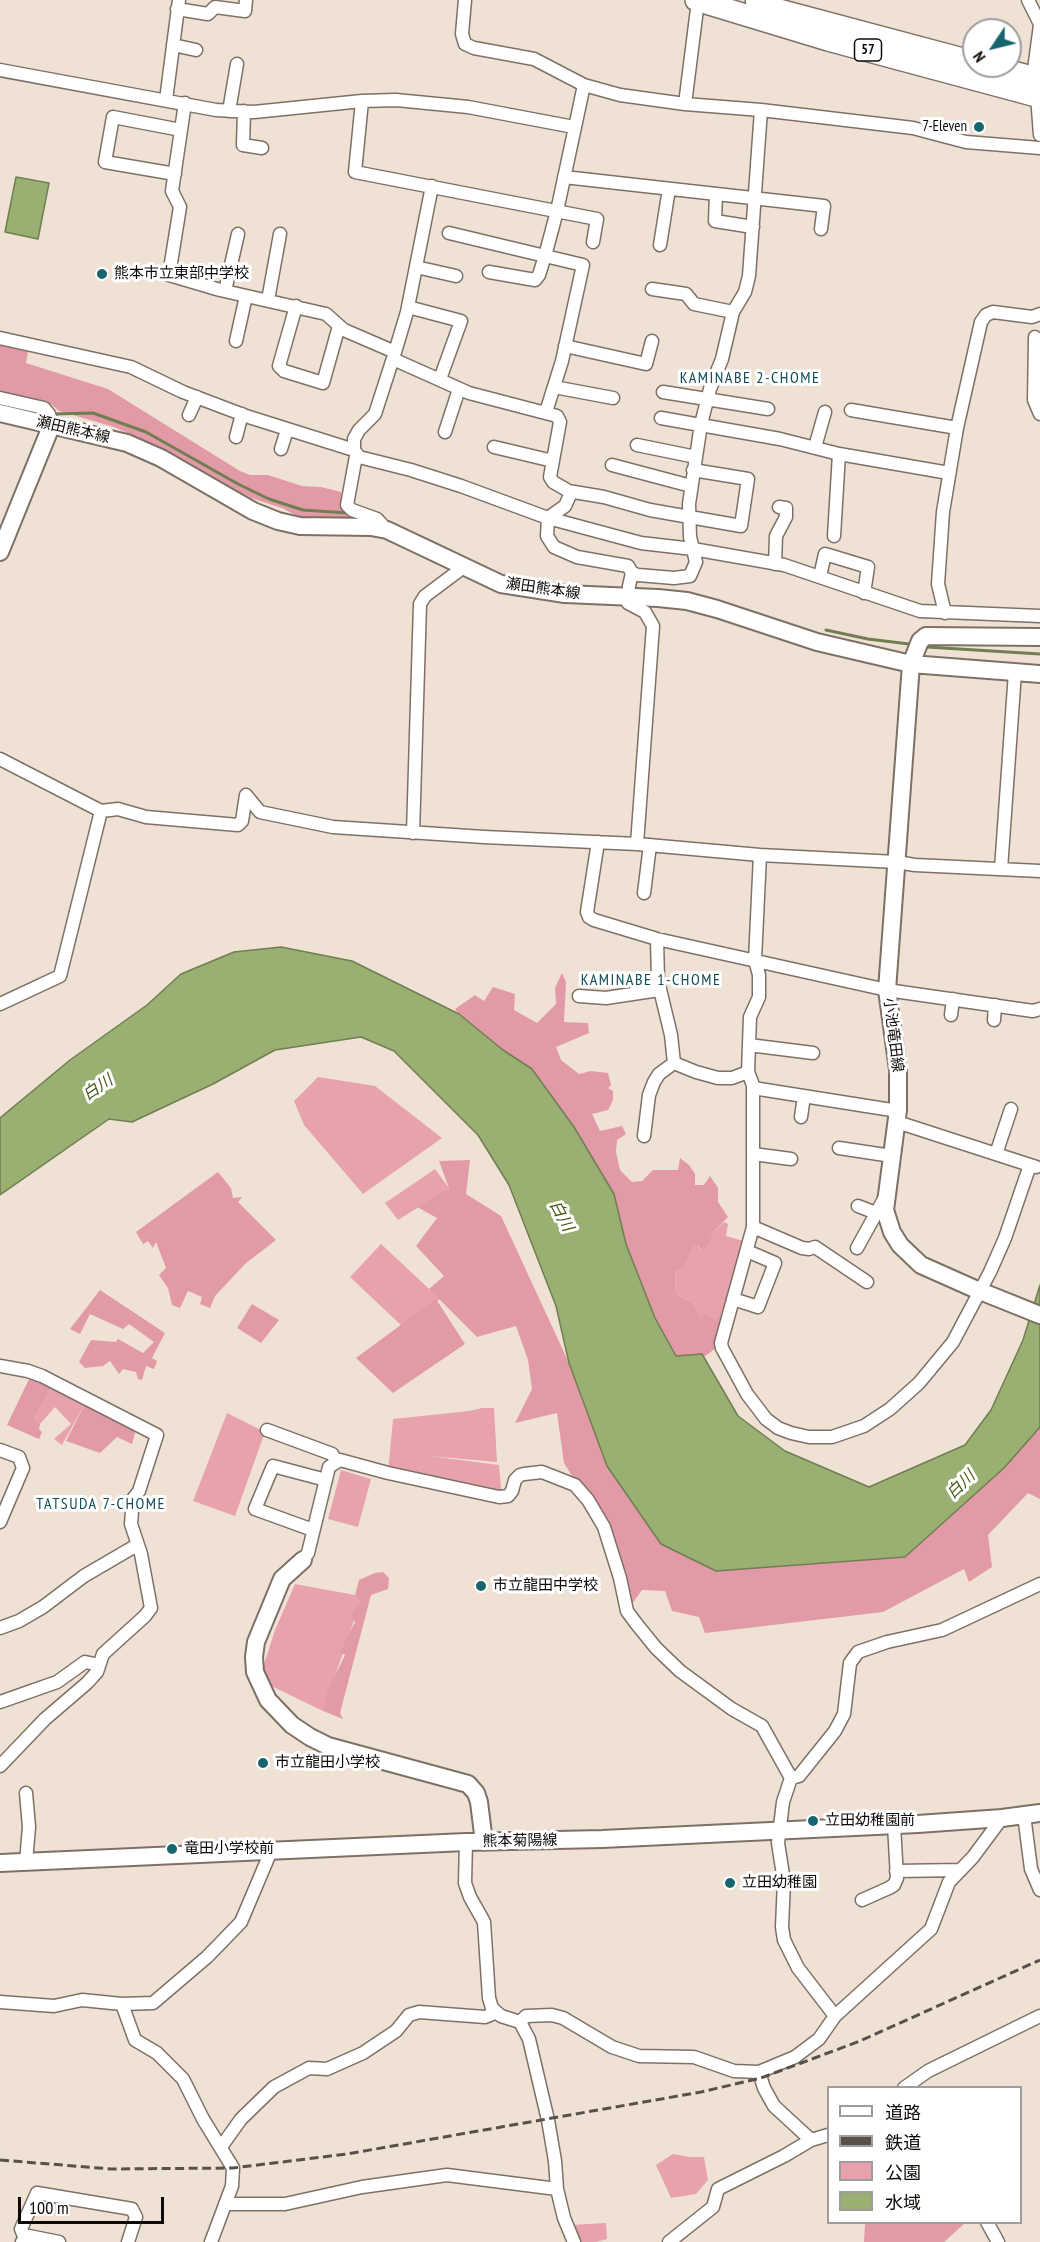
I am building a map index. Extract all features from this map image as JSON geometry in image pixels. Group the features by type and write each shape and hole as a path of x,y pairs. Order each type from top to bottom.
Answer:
{"highway":[{"name":"57","path":"697,0 828,40 1037,87"},
{"name":"57","path":"749,1 962,59"},
{"path":"1017,78 1037,87"}],"main road":[{"name":"瀬田熊本線","path":"0,413 127,443 161,458 253,511 278,521 311,527 371,527 387,530 501,584 565,594 687,602 717,609 817,642 911,664 1040,674"},
{"path":"0,552 52,424"},
{"path":"911,664 920,641 926,636 1040,637"},
{"name":"小池竜田線","path":"911,664 887,990 898,1070 898,1117 885,1210 892,1232 911,1257 932,1271 1040,1315"},
{"path":"303,1560 282,1579 256,1642 255,1672 268,1700 292,1725 328,1746 468,1784 476,1793 479,1802 484,1842"},
{"name":"熊本菊陽線","path":"0,1863 466,1842 602,1839 894,1825 1032,1814"}],"street":[{"path":"166,100 178,5 208,14 215,7 245,11 246,0"},
{"path":"465,0 462,34 465,45 480,50 529,58 584,85 620,95 913,128 966,142 1040,148"},
{"path":"685,104 697,0"},
{"path":"1028,0 1040,24 1037,87 1040,135"},
{"path":"173,45 196,50"},
{"path":"240,66 236,111 243,145 262,148"},
{"path":"0,70 236,111 362,101 404,101 468,107 574,127"},
{"path":"489,272 535,280 539,275 557,211 584,85"},
{"path":"362,101 356,172 597,219 593,242"},
{"path":"185,103 172,193 180,207 168,274 225,291 326,314 351,334 459,389 557,416 560,422 551,480 568,491 688,518 741,525 748,479 693,470"},
{"path":"632,573 650,577 687,577 696,566 696,555 688,518 693,470 707,399 722,359 733,312 747,287 761,110"},
{"path":"175,174 105,162 113,117 181,130"},
{"path":"564,177 824,206 821,229"},
{"path":"387,530 377,519 352,510 347,505 356,435 375,414 394,355 408,307 432,186"},
{"path":"660,245 669,189"},
{"path":"716,194 715,221 753,227"},
{"path":"449,233 583,265 565,346 546,412"},
{"path":"225,291 238,234"},
{"path":"268,300 280,234"},
{"path":"416,267 456,276"},
{"path":"652,289 686,294 694,304 733,312"},
{"path":"236,341 246,296"},
{"path":"296,306 280,363 280,369 284,371 322,383 339,326"},
{"path":"408,307 462,318 440,379"},
{"path":"945,613 938,584 939,549 957,428 982,318 993,312 1032,317 1040,314"},
{"path":"1035,337 1034,400 1040,414"},
{"path":"0,338 122,364 197,397 355,453 364,460 411,470 548,518 641,543 693,549 775,564 820,576 920,611 1040,615"},
{"path":"565,346 646,364 652,341"},
{"path":"554,387 613,398"},
{"path":"445,432 459,389"},
{"path":"663,393 768,409"},
{"path":"189,415 197,397"},
{"path":"0,398 44,408 52,424"},
{"path":"851,410 957,428"},
{"path":"814,447 825,411"},
{"path":"236,437 242,414"},
{"path":"661,418 701,424 839,454 949,473"},
{"path":"281,449 287,430"},
{"path":"637,445 696,457"},
{"path":"494,447 553,461"},
{"path":"834,536 839,454"},
{"path":"612,465 691,486"},
{"path":"548,518 567,504 570,495 568,491"},
{"path":"775,564 776,536 786,519 786,508"},
{"path":"548,518 547,536 557,550 578,557 628,566 632,573 628,603 645,612 653,626 644,893"},
{"path":"820,576 825,554 868,567 864,593"},
{"path":"413,833 420,604 425,596 465,566"},
{"path":"1001,869 1015,672"},
{"path":"0,759 100,811 118,809 146,817 238,825 242,821 246,795 260,812 333,826 413,833 644,844 760,855 915,865 1040,871"},
{"path":"0,1005 60,976 100,811"},
{"path":"598,842 588,916 591,920 657,939 887,990 1033,1011 1040,1009"},
{"path":"753,1088 804,1096 898,1117 1033,1166 1005,1238 953,1342 931,1370 881,1416 864,1426 840,1435 801,1436 778,1428 761,1413 747,1394 721,1343 753,1227 753,1088 748,1072 750,1017 759,997 759,975 755,960 760,855"},
{"path":"657,939 659,990 671,1035 674,1063"},
{"path":"579,996 606,998 659,990"},
{"path":"951,1015 953,999"},
{"path":"994,1020 995,1005"},
{"path":"749,1045 813,1053"},
{"path":"674,1063 688,1070 718,1078 732,1078 748,1072"},
{"path":"644,1136 649,1095 654,1082 659,1074 674,1063"},
{"path":"801,1117 804,1096"},
{"path":"996,1154 1011,1109"},
{"path":"839,1148 892,1156"},
{"path":"753,1154 791,1159"},
{"path":"857,1248 886,1195"},
{"path":"858,1206 876,1214"},
{"path":"753,1227 802,1248 815,1247 867,1282"},
{"path":"733,1299 758,1307 775,1263 747,1251"},
{"path":"0,1366 42,1376 157,1435 139,1491 134,1499 131,1524 151,1608 103,1654 97,1672 87,1683 45,1719 0,1766"},
{"path":"267,1430 332,1454 337,1462"},
{"path":"0,1450 19,1457 23,1468 0,1522"},
{"path":"303,1560 308,1553 329,1467 340,1460 399,1476 499,1497 508,1496 515,1480 524,1474 542,1472 574,1485 588,1500 604,1527 620,1578 627,1611 635,1622 656,1648 680,1671 762,1726 791,1778 783,1802 778,1843 784,1881 783,1940 798,1968 835,2016"},
{"path":"314,1530 255,1509 273,1466 326,1480"},
{"path":"0,1628 19,1621 43,1607 84,1576 137,1545"},
{"path":"791,1778 800,1776 835,1731 844,1714 850,1663 858,1652 887,1642 942,1630 1040,1584"},
{"path":"0,1702 57,1682 85,1662 99,1665"},
{"path":"26,1793 29,1827 26,1862"},
{"path":"1032,1814 1031,1869 1040,1890"},
{"path":"520,2022 526,2016 552,2015 563,2018 612,2047 639,2056 694,2057 734,2071 759,2072 795,2057 819,2039 835,2016 931,1929 950,1882 1002,1818"},
{"path":"862,1900 894,1885 897,1878 894,1825"},
{"path":"466,1842 465,1883 483,1922 489,1998 495,2013"},
{"path":"0,2002 54,2006 82,2000 122,2004 153,2003 241,1922 271,1851"},
{"path":"896,1871 961,1870"},
{"path":"122,2004 135,2040 157,2053 183,2079 203,2119 233,2168 232,2186 212,2242"},
{"path":"221,2147 237,2124 274,2087 309,2068 327,2069 363,2053 396,2031 409,2015 419,2012 485,2017 495,2013 520,2022 529,2039 548,2120 557,2189 564,2218 574,2242"},
{"path":"907,2086 928,2070 1040,2016"},
{"path":"759,2072 764,2088 774,2106 811,2140"},
{"path":"669,2242 713,2207 718,2189 811,2140 827,2135"},
{"path":"225,2204 285,2205 362,2187 447,2175 557,2189"},
{"path":"59,2242 29,2236 23,2240 21,2229 37,2193 132,2209 136,2217 128,2242"},
{"path":"988,2224 998,2242"}],"green space":[{"path":"318,1077 375,1086 442,1138 363,1194 304,1125 294,1101"},
{"path":"435,1169 449,1188 398,1220 385,1203"},
{"path":"724,1222 728,1224 726,1236 747,1242 723,1320 701,1320 693,1303 676,1294 675,1270 682,1267 693,1248 698,1245 700,1250 713,1232"},
{"path":"381,1244 440,1299 404,1328 350,1277"},
{"path":"53,1385 86,1402 62,1445 54,1439 71,1424 55,1407 40,1424 34,1419"},
{"path":"494,1408 497,1462 429,1456 499,1465 502,1497 388,1473 393,1419"},
{"path":"227,1413 265,1432 235,1516 193,1501"},
{"path":"341,1470 371,1479 358,1527 328,1519"},
{"path":"295,1584 355,1595 360,1603 323,1711 259,1680 275,1630"},
{"path":"673,2154 704,2157 708,2180 696,2194 671,2198 656,2165"},
{"path":"606,2223 607,2239 596,2242 579,2242 572,2225"}],"shaded area":[{"path":"0,341 29,346 26,363 108,389 240,471 250,475 268,475 302,486 321,487 341,492 342,506 360,518 319,520 299,517 218,482 164,449 114,427 59,411 51,404 0,394"},
{"path":"562,973 566,982 564,1022 588,1023 589,1033 556,1047 561,1060 579,1074 591,1071 608,1073 611,1085 608,1088 613,1091 613,1100 608,1110 592,1114 600,1131 622,1126 626,1134 617,1140 616,1152 620,1170 632,1182 642,1181 653,1170 678,1170 680,1158 695,1174 695,1185 704,1185 710,1176 718,1188 718,1202 728,1217 713,1232 709,1243 701,1250 698,1245 693,1248 682,1268 675,1271 676,1294 693,1303 701,1319 705,1315 717,1320 720,1316 723,1320 716,1348 704,1357 702,1354 676,1356 655,1318 626,1244 614,1194 532,1069 503,1050 455,1009 475,995 484,1001 493,987 515,994 514,1010 537,1023 556,1004 555,988"},
{"path":"470,1160 466,1194 501,1216 569,1363 607,1466 716,1571 905,1557 1004,1468 1040,1427 1040,1499 1028,1493 988,1535 992,1567 969,1582 964,1569 883,1612 705,1633 699,1617 672,1611 665,1591 642,1590 627,1611 604,1527 564,1463 557,1413 515,1423 532,1389 528,1360 516,1326 477,1337 429,1289 444,1276 416,1246 437,1218 417,1207 449,1188 439,1161"},
{"path":"218,1172 231,1188 233,1198 242,1197 238,1202 276,1240 245,1264 215,1296 210,1308 200,1304 202,1297 188,1291 180,1308 172,1305 168,1288 159,1275 166,1268 156,1242 153,1248 148,1241 143,1244 136,1232"},
{"path":"100,1290 165,1333 152,1358 157,1361 154,1369 146,1366 142,1380 138,1379 136,1372 123,1369 119,1374 110,1361 103,1366 85,1368 79,1362 91,1340 116,1342 118,1339 143,1353 154,1342 129,1324 123,1329 90,1314 80,1334 70,1329"},
{"path":"436,1299 465,1344 393,1393 356,1358"},
{"path":"252,1304 279,1320 261,1343 237,1328"},
{"path":"31,1375 53,1385 34,1419 40,1424 39,1429 42,1432 39,1439 7,1425"},
{"path":"86,1402 137,1426 132,1444 117,1437 100,1453 66,1441"},
{"path":"383,1572 389,1578 388,1589 371,1595 340,1713 343,1719 323,1711 328,1690 345,1655 340,1652 355,1622 351,1615 360,1603 355,1595 359,1580"},
{"path":"865,2224 964,2224 944,2242 864,2242"}],"water":[{"path":"16,177 49,183 38,239 5,232"},
{"name":"白川","path":"281,947 352,961 459,1014 503,1050 532,1069 574,1127 614,1194 626,1244 655,1318 676,1356 702,1354 738,1416 785,1451 869,1487 965,1445 991,1410 1023,1340 1040,1285 1040,1427 1004,1468 905,1557 716,1571 661,1544 607,1466 569,1363 556,1306 509,1185 478,1135 394,1051 361,1037 275,1050 213,1084 132,1122 109,1119 0,1195 0,1118 70,1060 147,1005 181,974 234,952"}],"waterway":[{"path":"54,414 93,413 146,432 269,499 303,510 348,513"},
{"path":"419,536 451,551"},
{"path":"826,630 868,639 909,644"},
{"path":"927,647 1040,654"}],"railway":[{"path":"0,2160 111,2169 233,2168 347,2154 701,2092 761,2078 860,2041 1040,1960"}],"place":[{"name":"7-Eleven","path":"979,127"},
{"name":"熊本市立東部中学校","path":"102,274"},
{"name":"市立龍田中学校","path":"481,1586"},
{"name":"市立龍田小学校","path":"263,1763"},
{"name":"立田幼稚園前","path":"813,1821"},
{"name":"竜田小学校前","path":"172,1849"},
{"name":"立田幼稚園","path":"730,1883"}],"district":[{"name":"KAMINABE 2-CHOME","path":"750,378"},
{"name":"KAMINABE 1-CHOME","path":"651,980"},
{"name":"TATSUDA 7-CHOME","path":"101,1504"}]}
